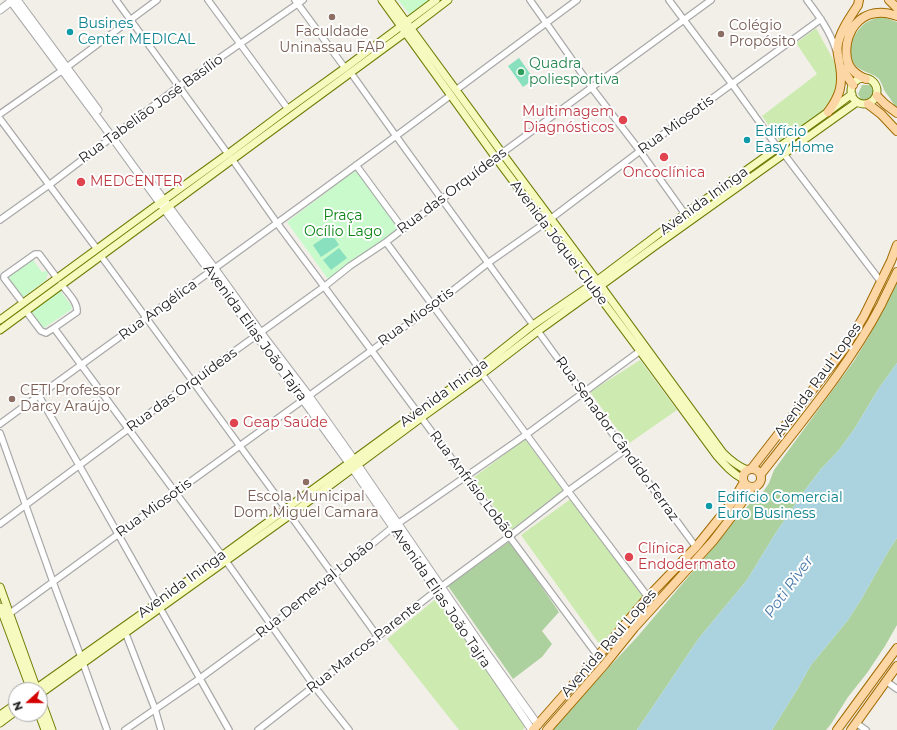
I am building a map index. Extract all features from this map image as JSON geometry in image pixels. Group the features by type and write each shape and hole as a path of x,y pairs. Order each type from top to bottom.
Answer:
{"main road":[{"name":"Avenida Jóquei Clube","path":"382,0 406,27 454,92 502,153 548,220 722,453 740,467 749,469"},
{"name":"Avenida Jóquei Clube","path":"390,0 406,27"},
{"path":"406,27 436,0"},
{"path":"0,320 99,253 406,27 448,0"},
{"path":"828,112 835,103 840,92 841,78 840,64 837,53 838,43 858,5 859,0"},
{"path":"889,0 897,8"},
{"path":"866,78 859,80 853,85 852,89 852,94 855,100 864,105 874,100 877,88 876,85 870,80 866,78 860,76 849,65 846,56 846,48 853,26 864,16 876,13 886,13 897,16"},
{"path":"840,64 853,85"},
{"path":"230,157 288,109 348,70"},
{"name":"Avenida Jóquei Clube","path":"454,92 496,158 548,220"},
{"name":"Avenida Ininga","path":"596,285 685,214 852,94"},
{"path":"876,96 897,113"},
{"name":"Avenida Ininga","path":"48,682 82,660 288,512 536,328 596,285 655,246 857,102"},
{"path":"868,104 881,114 897,131"},
{"name":"Avenida Raul Lopes","path":"749,469 845,348 864,316 891,262 897,245"},
{"name":"Avenida Raul Lopes","path":"761,474 853,352 870,325 897,272"},
{"path":"0,330 26,311 59,281"},
{"name":"Avenida Jóquei Clube","path":"596,285 640,350 717,456 735,475 743,480"},
{"path":"749,469 756,469 761,474 760,483 756,486 749,486 743,480 744,474 749,469"},
{"name":"Avenida Raul Lopes","path":"535,728 648,597 696,547 733,501 743,480"},
{"name":"Avenida Raul Lopes","path":"547,730 605,664 634,628 713,541 752,487"},
{"path":"0,587 4,617"},
{"path":"0,607 32,682"},
{"path":"837,730 897,649"},
{"path":"851,730 897,666"},
{"path":"554,721 556,713 567,700 568,695 565,693"},
{"path":"48,719 52,730"}],"street":[{"path":"0,10 13,0"},
{"name":"Avenida Elias João Tajra","path":"13,0 114,135 306,398 438,589 485,651 535,728"},
{"name":"Rua Anfrísio Lobão","path":"116,0 277,223 598,656"},
{"path":"0,114 157,0"},
{"path":"208,0 288,109"},
{"path":"530,0 592,88 640,151 685,214"},
{"name":"Rua Angélica","path":"0,424 396,136 577,0"},
{"path":"669,0 778,148"},
{"name":"Rua das Orquídeas","path":"0,524 193,381 259,335 350,266 386,242 502,153 711,0"},
{"path":"807,0 833,40 837,53"},
{"name":"Rua Tabelião José Basílio","path":"0,220 178,87 299,1"},
{"name":"Rua Senador Cândido Ferraz","path":"299,1 488,264 536,328 582,394 696,547"},
{"name":"Rua Miosotis","path":"4,617 433,306 640,151 821,20"},
{"name":"Avenida Elias João Tajra","path":"64,69 92,114 114,135"},
{"path":"0,119 147,318 378,636"},
{"path":"784,154 880,282"},
{"path":"356,165 403,229"},
{"path":"386,242 568,491 648,597"},
{"path":"23,303 4,276 37,253 75,303 77,312 46,332 41,331 26,311"},
{"path":"54,328 224,558 314,686 349,730"},
{"name":"Rua Demerval Lobão","path":"125,730 199,679 271,626 395,525 527,434 640,350"},
{"path":"39,396 228,730"},
{"path":"0,433 107,730"},
{"name":"Rua Marcos Parente","path":"258,730 438,589 625,450"},
{"path":"124,630 161,730"},
{"path":"886,681 897,689"},
{"path":"856,723 866,730"}],"green space":[{"path":"398,0 431,0 411,16"},
{"path":"880,17 897,22 897,107 885,91 879,79 857,67 851,57 851,45 859,29 866,22"},
{"path":"816,28 835,63 839,88 828,109 781,143 762,116 817,74 796,43"},
{"name":"Quadra poliesportiva","path":"519,58 534,79 523,87 508,66"},
{"path":"862,85 872,85 875,92 872,99 867,102 862,101 858,94"},
{"name":"Praça Ocílio Lago","path":"357,169 400,228 328,279 287,222"},
{"path":"331,233 339,245 321,257 313,245"},
{"path":"339,248 347,258 331,270 323,260"},
{"path":"31,254 36,257 33,260 42,272 46,271 48,273 46,280 22,298 17,295 19,293 7,277 5,277 29,258"},
{"path":"897,282 897,363 877,391 855,428 839,450 821,469 805,490 775,534 747,580 699,638 637,730 552,730 638,636 736,519 753,500 763,492 769,483 774,470 854,361 868,338"},
{"path":"59,289 71,305 72,309 44,328 30,312"},
{"path":"640,360 677,410 628,444 590,392"},
{"path":"525,439 564,491 511,530 473,478"},
{"path":"572,498 643,596 600,645 521,535"},
{"path":"897,538 897,625 885,646 826,730 772,730 811,665 848,620"},
{"path":"510,541 559,612 542,631 552,644 542,657 513,679 448,586"},
{"path":"438,597 526,725 523,730 459,730 387,639"}],"water":[{"name":"Poti River","path":"897,363 897,538 848,620 811,665 772,730 637,730 699,638 747,580 775,534 805,490 821,469 839,450 855,428 877,391"}],"place":[{"name":"Faculdade Uninassau FAP","path":"332,17"},
{"name":"Busines Center MEDICAL","path":"70,32"},
{"name":"Colégio Propósito","path":"721,34"},
{"name":"Quadra poliesportiva","path":"521,72"},
{"name":"Multimagem Diagnósticos","path":"623,120"},
{"name":"Edifício Easy Home","path":"747,140"},
{"name":"Oncoclínica","path":"664,157"},
{"name":"MEDCENTER","path":"81,182"},
{"name":"CETI Professor Darcy Araújo","path":"12,399"},
{"name":"Geap Saúde","path":"234,423"},
{"name":"Escola Municipal Dom Miguel Camara","path":"306,482"},
{"name":"Edifício Comercial Euro Business","path":"709,506"},
{"name":"Clínica Endodermato","path":"629,557"}]}
